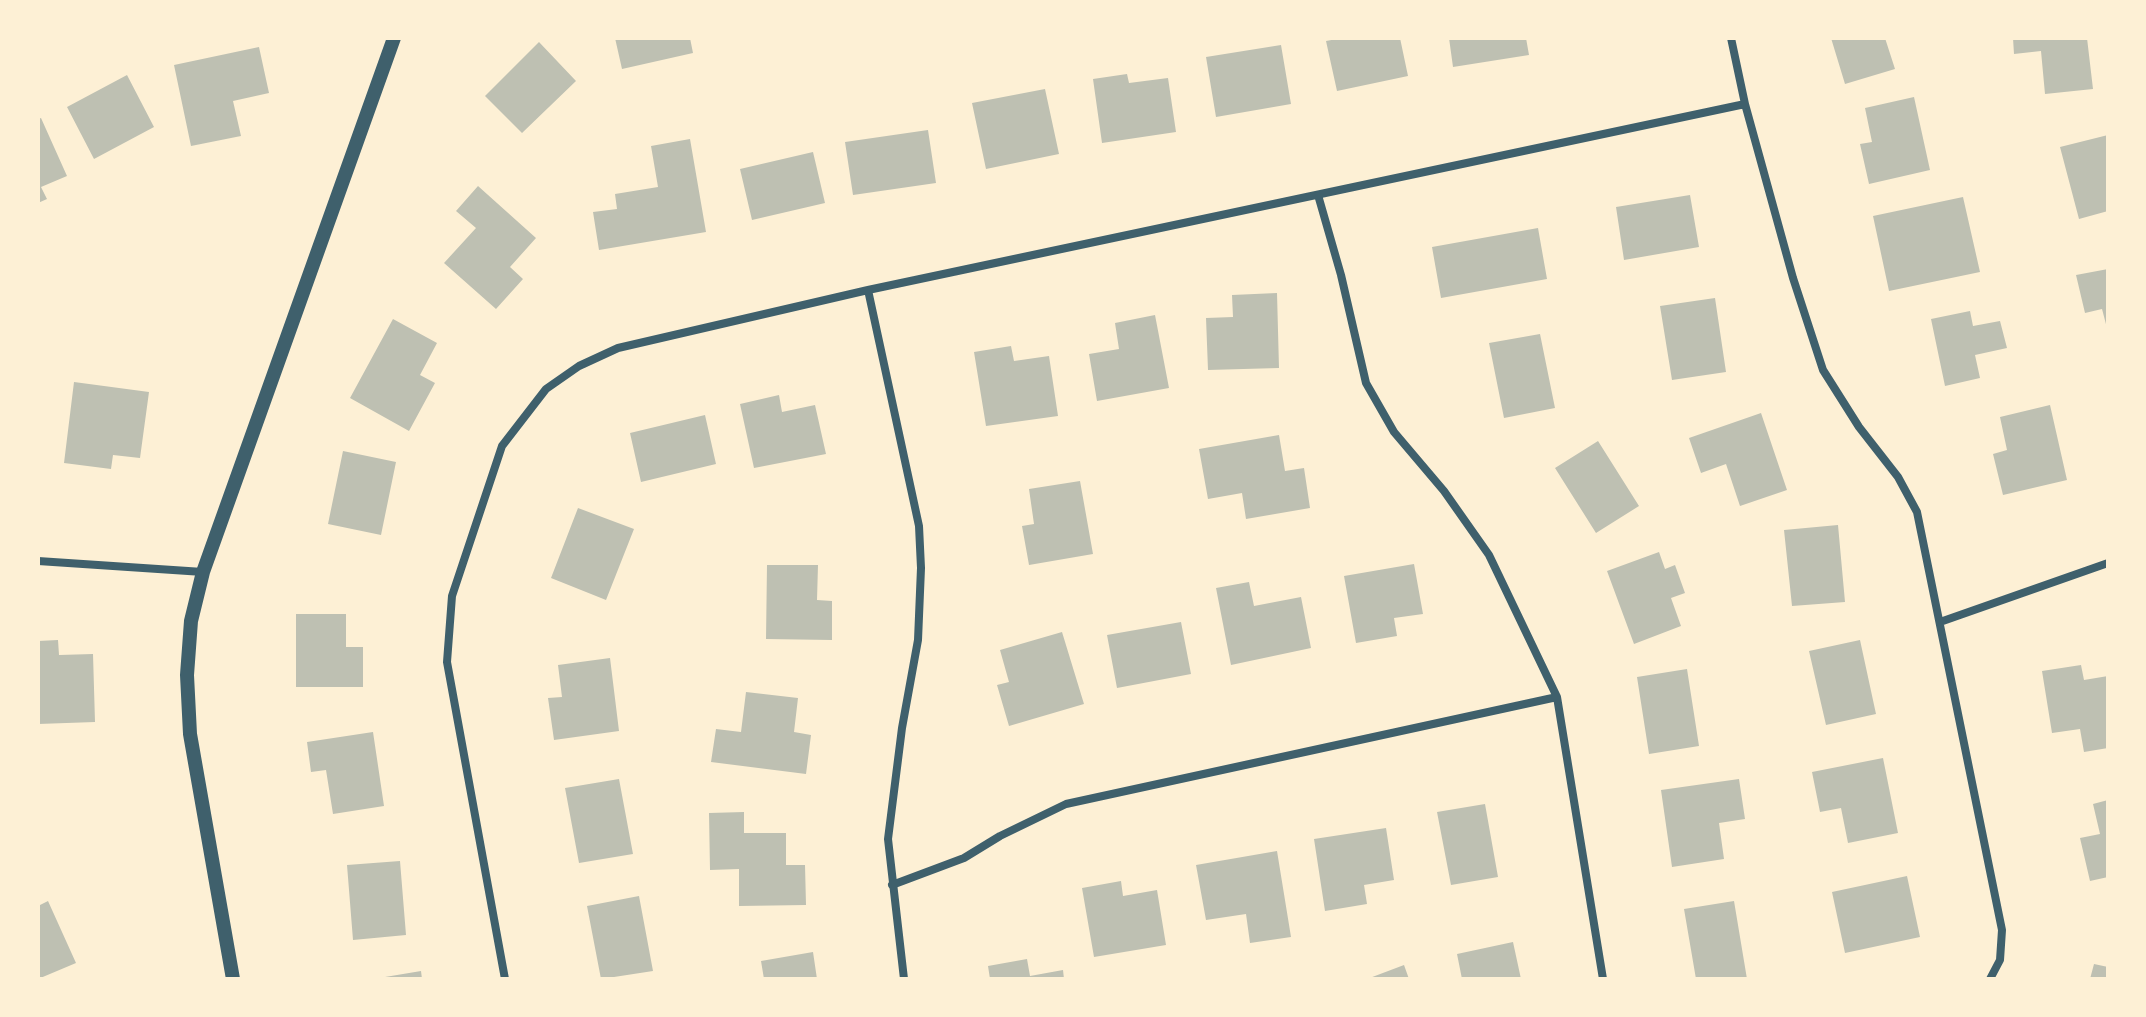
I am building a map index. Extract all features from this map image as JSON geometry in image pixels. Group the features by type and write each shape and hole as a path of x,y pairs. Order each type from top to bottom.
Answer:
{"street":[{"path":"233,979 190,734 188,661 191,621 203,572 394,38"},
{"path":"1731,38 1745,104 1793,278 1823,370 1859,427 1898,477 1917,512 2002,930 2000,960 1990,979"},
{"path":"505,979 447,662 452,596 502,446 546,389 579,366 618,348 868,290 1745,104"},
{"path":"1318,195 1341,275 1366,383 1394,432 1444,491 1489,555 1557,697 1603,979"},
{"path":"868,290 919,526 918,640 902,728 888,839 904,979"},
{"path":"38,561 203,572"},
{"path":"1940,622 2108,563"},
{"path":"892,885 964,858 1000,836 1066,804 1557,697"}],"building":[{"path":"615,38 690,38 693,53 622,69"},
{"path":"1400,38 1408,76 1337,91 1326,41"},
{"path":"1449,38 1526,38 1529,55 1453,67"},
{"path":"1831,38 1885,38 1895,69 1845,84"},
{"path":"2013,38 2087,38 2093,89 2045,94 2041,51 2014,54"},
{"path":"539,42 576,81 522,133 485,96"},
{"path":"1281,45 1291,104 1216,117 1206,57"},
{"path":"259,47 269,93 233,101 241,136 191,146 174,65"},
{"path":"1127,74 1129,83 1168,78 1176,132 1102,143 1093,79"},
{"path":"127,75 154,127 94,159 67,107"},
{"path":"1045,89 1059,154 986,169 972,103"},
{"path":"1914,97 1930,170 1869,184 1860,144 1872,142 1865,108"},
{"path":"41,118 67,176 41,187 47,199 38,203 38,119"},
{"path":"928,130 936,183 853,195 845,142"},
{"path":"2108,135 2108,211 2079,219 2060,147"},
{"path":"690,139 706,232 599,250 593,212 617,209 615,194 658,187 651,146"},
{"path":"813,152 825,203 752,220 740,169"},
{"path":"478,186 536,238 510,267 523,279 496,309 444,263 476,228 456,211"},
{"path":"1690,195 1699,247 1624,260 1616,207"},
{"path":"1963,197 1980,272 1889,291 1873,216"},
{"path":"1538,228 1547,279 1441,298 1432,247"},
{"path":"2108,269 2107,328 2102,309 2085,313 2076,275"},
{"path":"1277,293 1279,368 1208,370 1206,318 1233,317 1232,295"},
{"path":"1715,298 1726,372 1672,380 1660,306"},
{"path":"1970,311 1973,326 2000,321 2007,348 1975,355 1980,378 1945,386 1931,319"},
{"path":"1155,315 1169,388 1097,401 1089,354 1119,349 1115,323"},
{"path":"393,319 437,343 420,375 435,383 409,431 350,398"},
{"path":"1540,334 1555,408 1504,418 1489,343"},
{"path":"1011,346 1014,361 1049,356 1058,416 986,426 974,352"},
{"path":"74,382 149,392 140,458 113,455 111,469 64,463"},
{"path":"779,395 782,412 815,405 826,454 754,468 740,404"},
{"path":"2050,405 2067,480 2003,495 1993,454 2007,450 2000,417"},
{"path":"1761,413 1787,490 1740,506 1726,464 1701,473 1689,438"},
{"path":"705,415 716,464 641,482 630,433"},
{"path":"1279,435 1285,471 1304,468 1310,508 1246,519 1242,493 1208,499 1199,449"},
{"path":"1598,441 1639,506 1596,533 1555,468"},
{"path":"343,451 396,462 381,535 328,524"},
{"path":"1080,481 1093,554 1029,565 1022,526 1034,524 1029,489"},
{"path":"578,508 634,529 606,600 551,578"},
{"path":"1838,525 1845,602 1792,606 1784,530"},
{"path":"1659,552 1665,569 1675,565 1685,593 1671,598 1681,626 1634,644 1607,571"},
{"path":"1414,564 1423,614 1394,618 1397,636 1356,643 1344,576"},
{"path":"767,565 818,565 817,600 832,601 832,640 766,639"},
{"path":"1249,582 1254,606 1301,597 1311,648 1231,665 1216,588"},
{"path":"296,614 346,614 346,647 363,647 363,687 296,687"},
{"path":"1181,622 1191,674 1117,688 1107,635"},
{"path":"1062,632 1084,704 1009,726 997,685 1009,682 1000,650"},
{"path":"58,640 59,655 93,654 95,722 38,724 38,641"},
{"path":"1860,640 1876,714 1826,725 1809,651"},
{"path":"610,658 619,731 554,740 548,698 562,697 558,665"},
{"path":"2081,665 2084,680 2108,676 2108,748 2084,752 2080,729 2052,733 2042,671"},
{"path":"1687,669 1699,746 1649,754 1637,677"},
{"path":"746,692 798,698 794,732 811,735 806,774 711,762 716,729 741,732"},
{"path":"373,732 384,806 333,814 326,770 311,772 307,742"},
{"path":"1883,758 1898,833 1848,843 1841,808 1820,812 1812,772"},
{"path":"619,779 633,854 579,863 565,788"},
{"path":"1739,779 1745,819 1719,823 1724,859 1672,867 1661,790"},
{"path":"2108,800 2108,877 2090,881 2080,838 2100,834 2093,804"},
{"path":"1485,804 1498,877 1451,885 1437,812"},
{"path":"744,812 744,833 786,833 786,865 805,865 806,905 739,906 739,869 710,870 709,813"},
{"path":"1386,828 1394,880 1364,885 1367,904 1325,911 1314,839"},
{"path":"1277,851 1291,937 1250,943 1246,914 1206,920 1196,865"},
{"path":"400,861 406,935 353,940 347,865"},
{"path":"1907,876 1920,937 1845,953 1832,892"},
{"path":"1121,881 1123,896 1157,890 1166,945 1094,957 1082,888"},
{"path":"639,896 653,971 601,979 587,906"},
{"path":"48,901 76,963 38,979 38,906"},
{"path":"1734,901 1747,979 1696,979 1684,909"},
{"path":"1513,942 1521,979 1462,979 1457,954"},
{"path":"813,952 817,979 764,979 761,961"},
{"path":"1027,959 1030,976 1063,970 1064,979 990,979 988,966"},
{"path":"2094,964 2108,967 2108,979 2090,979"},
{"path":"1404,965 1409,979 1367,979"},
{"path":"421,971 422,979 385,979 385,977"}]}
